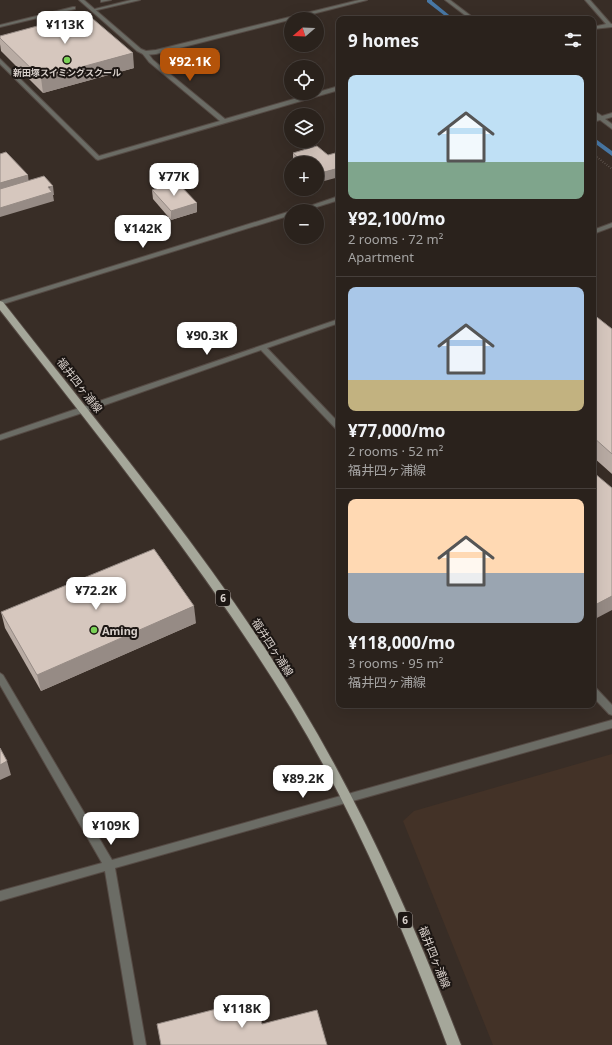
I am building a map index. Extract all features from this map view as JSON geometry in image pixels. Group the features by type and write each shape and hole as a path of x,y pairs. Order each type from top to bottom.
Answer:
{"main road":[{"name":"福井四ヶ浦線","path":"0,304 196,560 268,664 308,728 347,798 392,890 429,977 454,1045"}],"street":[{"path":"80,0 94,10 224,121"},
{"path":"103,2 109,0"},
{"path":"94,10 138,0"},
{"path":"145,53 156,52 365,0"},
{"path":"447,0 469,16"},
{"path":"587,0 611,26"},
{"path":"0,26 73,8"},
{"path":"596,28 611,26"},
{"path":"0,61 98,158 336,89"},
{"path":"596,115 612,127"},
{"path":"596,119 612,115"},
{"path":"320,204 336,199"},
{"path":"0,304 284,215"},
{"path":"596,231 612,226"},
{"path":"0,438 336,321"},
{"path":"262,347 336,424"},
{"path":"0,677 109,865 140,1045"},
{"path":"596,694 612,711"},
{"path":"0,896 612,724"}],"path":[{"path":"596,156 612,169"}],"shaded area":[{"path":"612,754 612,1045 493,1045 403,821 414,811"}],"building":[{"path":"86,13 133,53 41,78 0,38 0,36"},
{"path":"310,148 319,148 328,155 336,153 336,169 324,172 324,156 296,156 293,153"},
{"path":"6,152 28,175 0,183 0,154"},
{"path":"44,176 53,186 48,187 52,192 0,208 0,189"},
{"path":"178,183 197,203 171,211 152,190"},
{"path":"596,316 612,329 612,454 596,440"},
{"path":"596,475 612,488 612,596 596,604"},
{"path":"154,549 194,606 37,675 1,612"},
{"path":"0,748 7,761 0,765"},
{"path":"256,999 262,1024 317,1010 327,1045 161,1045 157,1024"}],"waterway":[{"path":"430,0 429,1 448,16"},
{"path":"596,141 612,154"}],"place":[{"name":"新田塚スイミングスクール","path":"67,60"},
{"name":"Aming","path":"94,630"}]}
